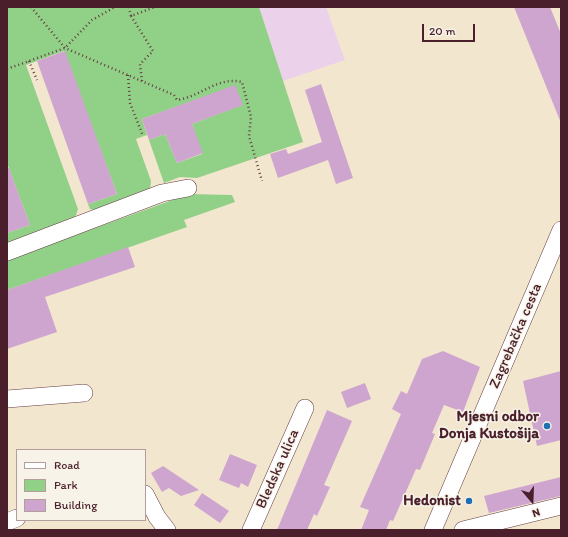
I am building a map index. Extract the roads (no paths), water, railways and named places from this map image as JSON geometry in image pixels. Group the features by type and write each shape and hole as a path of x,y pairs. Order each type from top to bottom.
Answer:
{"street":[{"path":"7,252 162,193 188,188"},
{"name":"Zagrebačka cesta","path":"433,530 561,230"},
{"path":"7,399 84,393"},
{"name":"Bledska ulica","path":"251,530 305,408"},
{"path":"146,496 156,517 167,530"},
{"path":"463,530 561,506"}],"place":[{"name":"Mjesni odbor Donja Kustošija","path":"547,426"},
{"name":"Hedonist","path":"469,501"}]}
